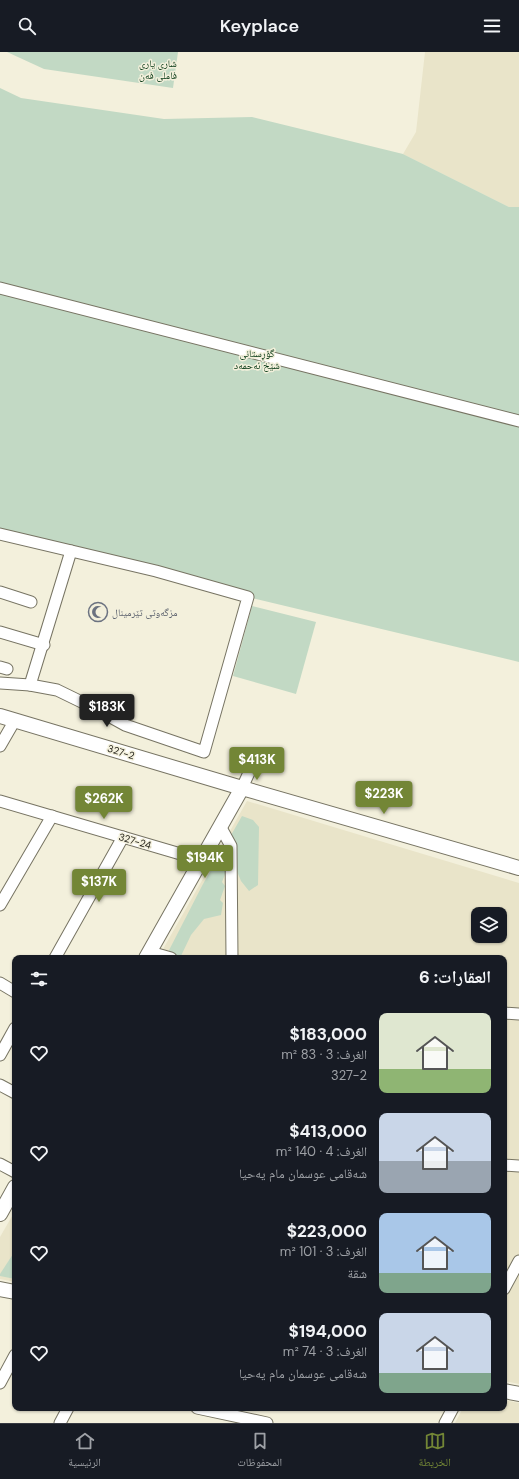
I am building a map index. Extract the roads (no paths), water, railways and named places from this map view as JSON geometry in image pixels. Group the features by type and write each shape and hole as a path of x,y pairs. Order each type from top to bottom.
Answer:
{"street":[{"path":"0,288 519,421"},
{"path":"0,534 156,571 248,597 204,752 125,725 57,690 30,685 0,683"},
{"path":"30,685 44,645 71,551"},
{"path":"0,592 31,602"},
{"path":"0,632 44,645"},
{"path":"0,689 15,684"},
{"name":"327-2","path":"0,716 519,868"},
{"path":"0,746 15,720"},
{"path":"148,955 242,788 252,766"},
{"name":"327-24","path":"0,801 201,860"},
{"path":"0,905 52,816"},
{"path":"220,826 231,846 232,955"},
{"path":"57,955 123,837"},
{"path":"0,983 12,990"},
{"path":"507,1012 519,1014"},
{"path":"0,1055 12,1033"},
{"path":"0,1085 12,1091"},
{"path":"0,1164 12,1170"},
{"path":"507,1165 519,1166"},
{"path":"0,1214 12,1192"},
{"path":"507,1283 519,1261"},
{"path":"0,1289 12,1291"},
{"path":"0,1383 12,1361"},
{"path":"507,1392 519,1394"},
{"path":"60,1423 66,1411"},
{"path":"211,1411 266,1423"},
{"path":"444,1423 451,1411"}],"place":[{"name":"مزگەوتی تێرمینال","path":"98,612"}],"park label":[{"name":"شاری یاری فاملی فەن","path":"158,68"},
{"name":"گۆڕستانی شێخ ئەحمەد","path":"257,358"}]}
